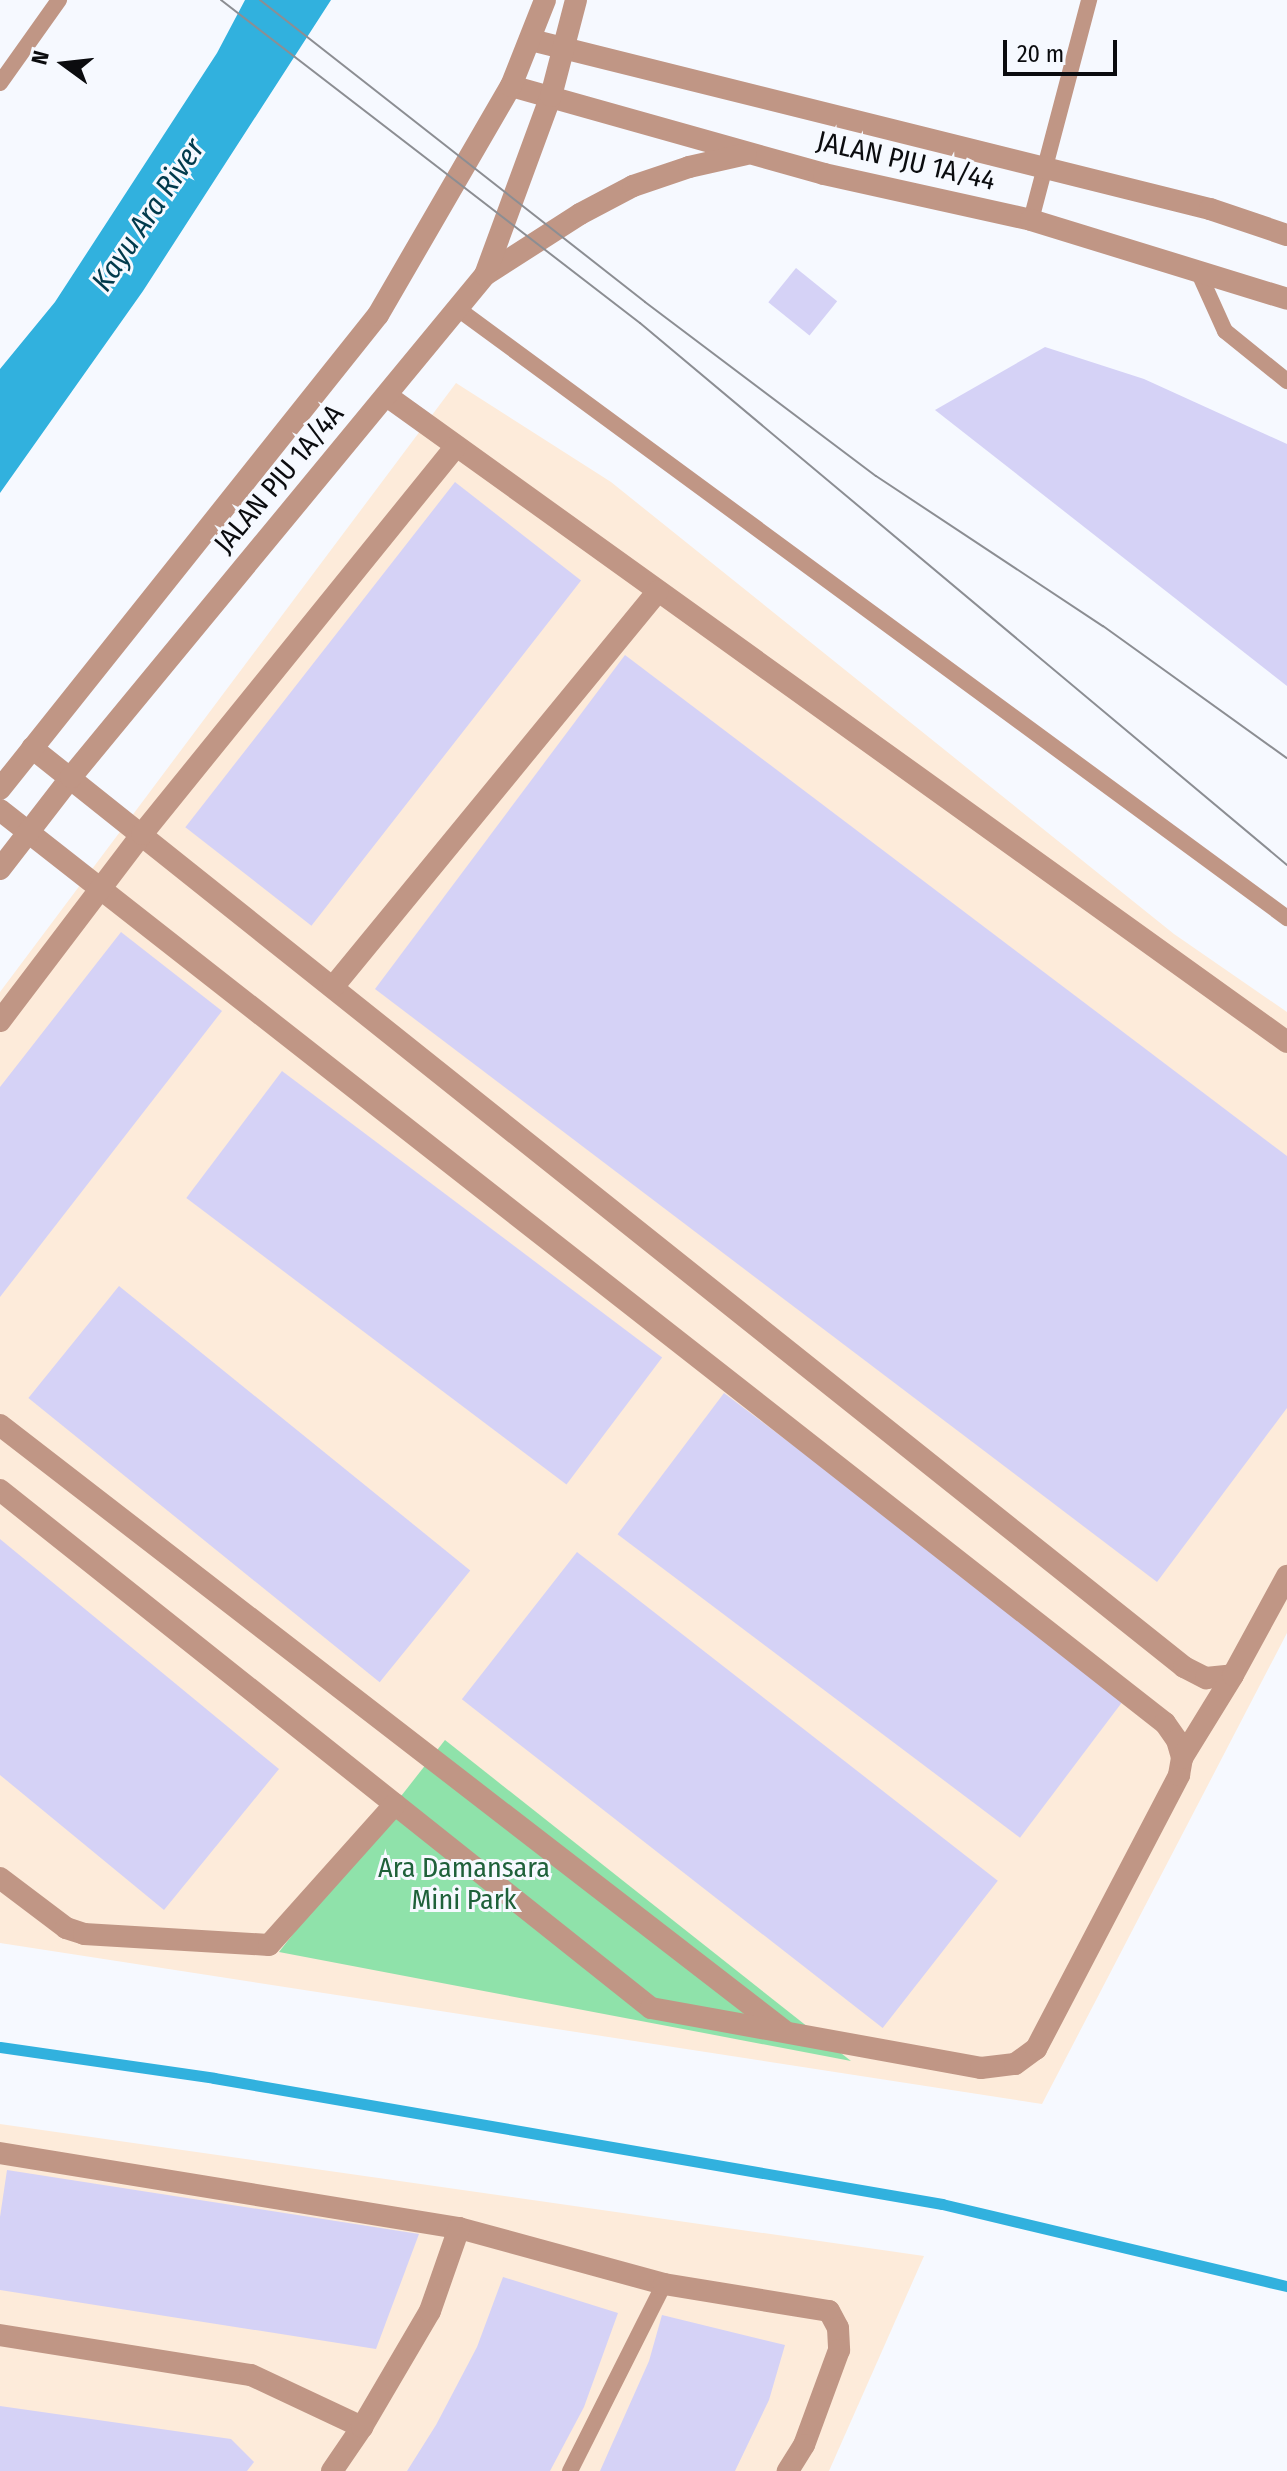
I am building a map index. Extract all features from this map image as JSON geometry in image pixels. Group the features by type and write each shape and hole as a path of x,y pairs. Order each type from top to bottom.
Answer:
{"street":[{"path":"531,40 545,0"},
{"path":"565,50 576,1"},
{"path":"576,1 584,36 600,58"},
{"name":"JALAN PJU 1A/44","path":"531,40 1210,209 1287,235"},
{"name":"JALAN PJU 1A/4A","path":"0,789 378,315 511,86 531,40"},
{"name":"JALAN PJU 1A/4A","path":"0,869 71,777 485,275 565,50"},
{"name":"JALAN PJU 1A/44","path":"511,86 748,153 1031,220 1287,299"},
{"path":"485,275 580,214 633,186 689,167 748,153"},
{"path":"387,396 1287,1042"},
{"path":"0,1021 142,834 455,447"},
{"path":"333,987 658,591"},
{"path":"32,748 1184,1667 1206,1678 1233,1675"},
{"path":"0,810 1165,1723 1177,1740 1182,1758"},
{"path":"0,1425 788,2033"},
{"path":"0,1490 651,2008 981,2068 1015,2064 1036,2049 1179,1775 1182,1758 1233,1675 1287,1576"},
{"path":"0,1878 66,1928 84,1934 269,1945 395,1804"},
{"path":"0,2153 459,2228 664,2284 829,2311 838,2328 839,2350 804,2445 788,2471"},
{"path":"332,2471 362,2427 430,2311 459,2228"},
{"path":"0,2335 251,2375 362,2427"}],"lane":[{"path":"0,83 59,0"},
{"path":"1031,220 1089,0"},
{"path":"1197,269 1225,331 1287,381"},
{"path":"458,309 1287,918"},
{"path":"570,2471 664,2284"}],"shaded area":[{"path":"456,383 611,482 1174,934 1287,1012 1287,1633 1042,2104 0,1943 0,992"},
{"path":"0,2124 924,2256 829,2471 0,2471"}],"green space":[{"name":"Ara Damansara Mini Park","path":"445,1740 851,2061 279,1952"}],"water":[{"name":"Kayu Ara River","path":"245,0 331,0 143,291 0,493 0,369 55,302 217,53"}],"building":[{"path":"796,268 837,301 809,336 768,302"},
{"path":"1045,347 1144,379 1287,444 1287,686 935,410"},
{"path":"455,482 581,581 311,926 185,827"},
{"path":"625,655 1287,1156 1287,1408 1157,1582 375,989"},
{"path":"121,932 222,1011 0,1297 0,1087"},
{"path":"282,1071 662,1357 566,1484 186,1198"},
{"path":"119,1286 470,1570 380,1682 28,1398"},
{"path":"724,1393 1127,1696 1020,1838 617,1534"},
{"path":"0,1539 279,1769 164,1910 0,1775"},
{"path":"577,1552 998,1881 883,2028 462,1699"},
{"path":"7,2170 419,2234 376,2349 0,2290 0,2217"},
{"path":"503,2277 618,2313 584,2407 550,2471 407,2471 436,2425 477,2347"},
{"path":"662,2315 785,2345 769,2400 735,2471 600,2471 649,2361"},
{"path":"0,2406 231,2439 254,2462 247,2471 0,2471"}],"waterway":[{"path":"0,2047 214,2078 942,2204 1287,2286"}],"tram line":[{"path":"221,0 640,323 1287,865"},
{"path":"260,0 645,302 876,476 1103,626 1287,758"}]}
